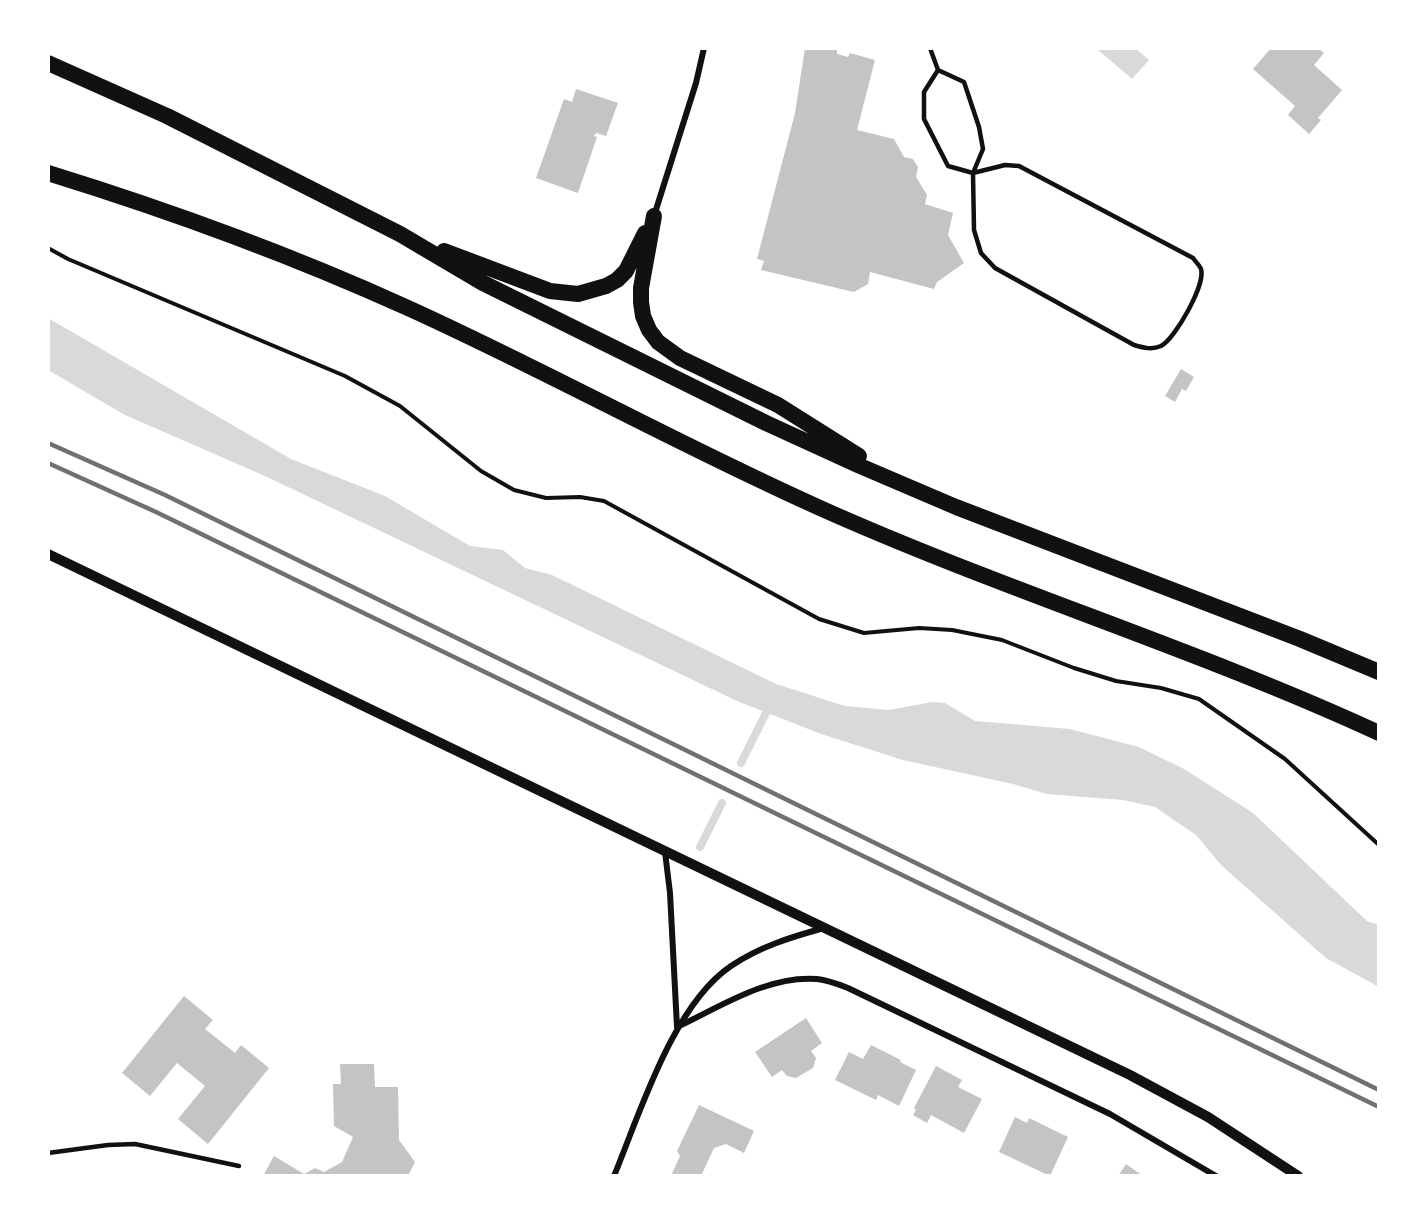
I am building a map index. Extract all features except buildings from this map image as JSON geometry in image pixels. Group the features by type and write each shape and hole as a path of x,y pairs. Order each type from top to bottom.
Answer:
{"highway":[{"path":"48,63 167,116 400,234 483,283 756,419 908,487 1006,527 1300,639 1379,672"},
{"path":"48,173 221,230 366,289 451,328 729,466 838,516 981,575 1287,693 1379,733"},
{"path":"400,234 550,291 578,294 606,286 626,271 654,216"},
{"path":"654,216 641,288 641,302 643,316 658,342 680,358 778,405 908,487"}],"street":[{"path":"654,216 696,82 704,48"},
{"path":"48,554 1166,1093 1232,1132 1298,1176"},
{"path":"665,852 670,893 677,1027"},
{"path":"614,1176 677,1027 696,1001 728,968 773,944 825,928"},
{"path":"677,1027 762,987 801,979 819,979 848,988 1110,1114 1216,1176"}],"lane":[{"path":"930,48 938,70 964,82 979,127 983,149 973,173 974,230 981,253 996,268 1134,345 1151,349 1163,345 1174,334 1201,284 1202,270 1193,258 1019,166 1005,165 973,173 948,166 924,119 924,92 938,70"},
{"path":"48,1153 135,1144 239,1166"}],"path":[{"path":"48,248 68,259 345,376 400,406 481,471 514,490 546,498 580,497 604,501 819,619 864,633 919,628 952,630 1002,640 1074,668 1116,681 1161,688 1199,699 1285,759 1379,845"}],"shaded area":[{"path":"1096,48 1135,48 1149,60 1132,79"},
{"path":"48,318 291,459 385,496 470,546 503,550 525,568 552,575 776,684 845,706 889,710 932,702 945,703 975,721 1070,729 1139,747 1184,769 1253,813 1367,921 1379,925 1379,987 1326,958 1221,865 1196,835 1155,807 1123,800 1047,794 1013,784 903,760 821,734 737,701 265,476 125,415 48,370"}],"waterway":[{"path":"741,763 770,705"},
{"path":"700,847 722,803"}],"railway":[{"path":"48,443 165,495 1379,1090"},
{"path":"48,463 156,512 1379,1107"}]}
